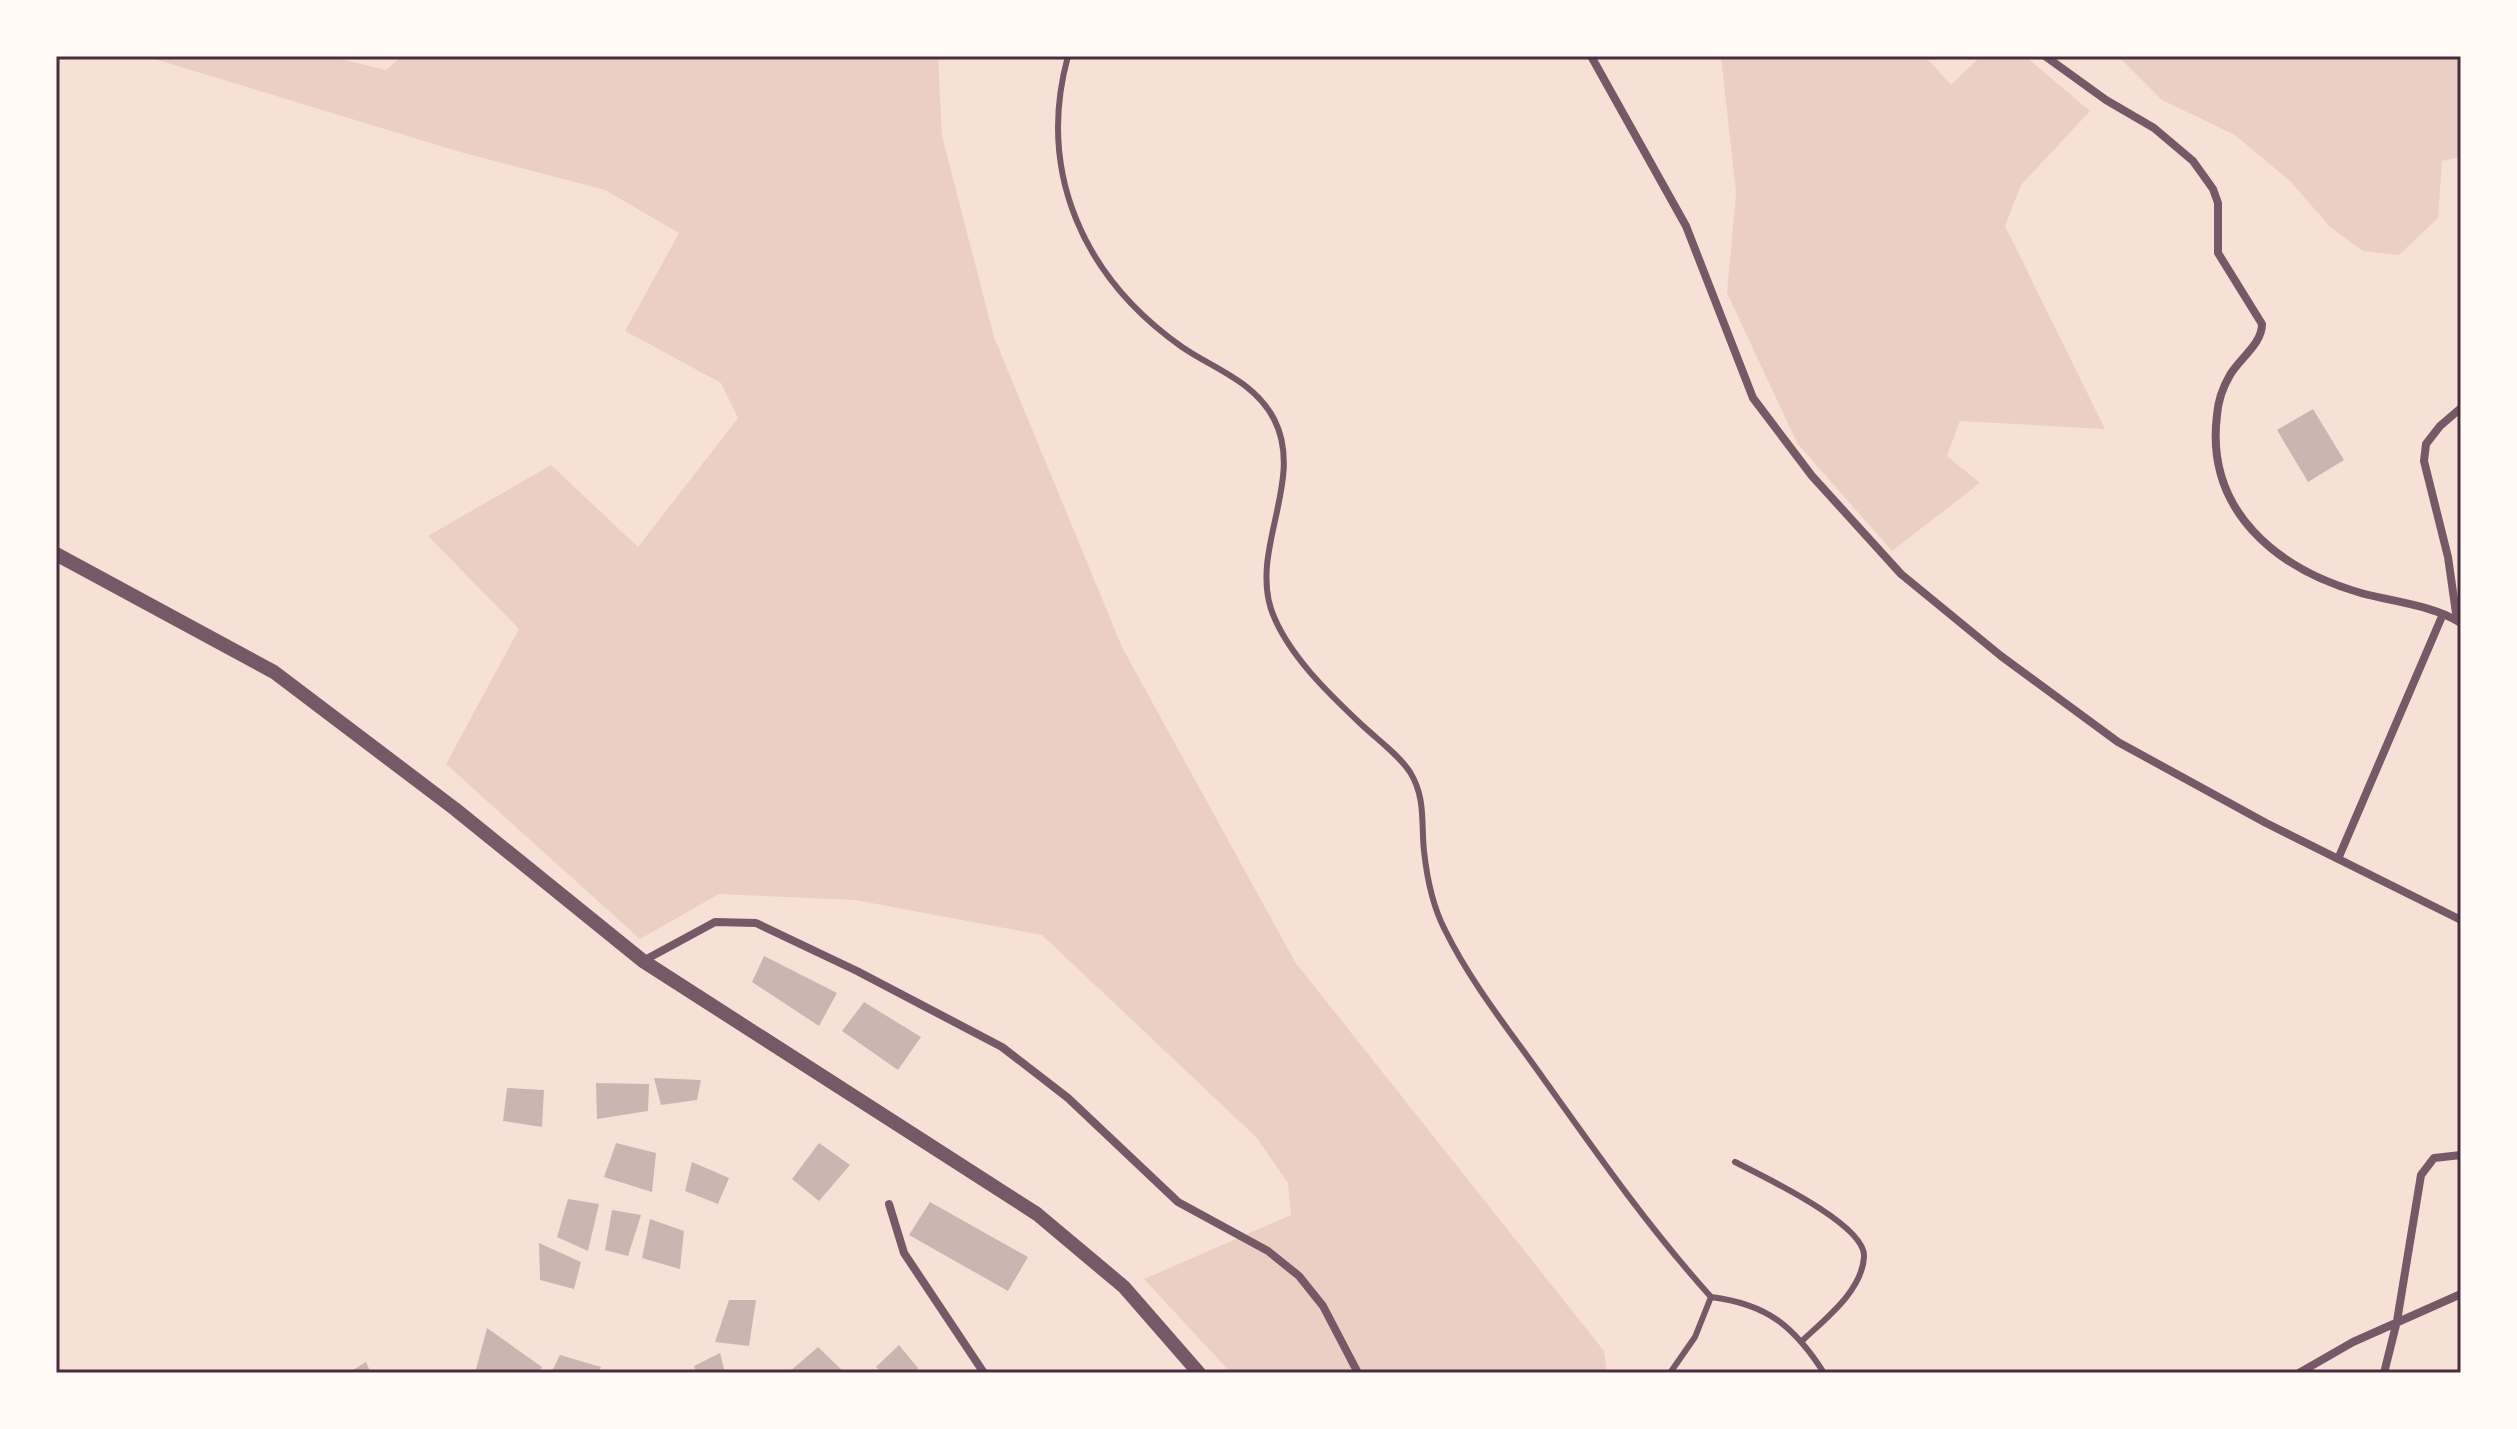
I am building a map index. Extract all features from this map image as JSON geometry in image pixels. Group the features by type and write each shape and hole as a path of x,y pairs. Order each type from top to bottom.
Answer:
{"street":[{"path":"1591,56 1686,226 1753,398 1812,476 1881,553 1951,618 2118,742 2338,859 2461,920"},
{"path":"2045,56 2106,100 2154,128 2193,161 2213,189 2218,203 2218,253 2262,324 2259,337 2231,374 2217,414 2217,458 2233,506 2242,522 2275,551 2327,581 2459,621"},
{"path":"2459,621 2448,557 2424,461 2426,444 2440,426 2461,408"},
{"path":"56,554 274,672 455,809 643,961 1037,1214 1124,1287 1199,1373"},
{"path":"2338,859 2443,614"},
{"path":"643,961 715,922 756,923 857,971 1002,1047 1068,1098 1178,1202 1268,1251 1299,1276 1323,1306 1358,1373"},
{"path":"2384,1373 2397,1321 2421,1175 2434,1158 2461,1155"},
{"path":"889,1204 904,1253 984,1373"},
{"path":"2299,1373 2397,1321 2461,1294"}],"lane":[{"path":"1068,56 1060,103 1060,158 1070,212 1124,295 1160,331 1244,385 1274,420 1283,463 1267,573 1273,613 1285,637 1330,693 1410,772 1422,802 1423,846 1431,900 1463,963 1651,1229 1711,1297 1757,1308 1803,1340 1824,1373"},
{"path":"1735,1162 1804,1197 1861,1242 1865,1256 1861,1274 1837,1307 1803,1340"},
{"path":"1670,1373 1695,1337 1711,1297"}],"shaded area":[{"path":"145,56 328,56 386,70 402,56 938,56 942,136 994,337 1122,647 1295,962 1604,1351 1607,1373 1231,1373 1144,1279 1291,1215 1288,1183 1256,1137 1042,935 855,900 719,894 640,939 446,764 519,629 428,536 551,465 638,547 738,418 721,383 625,331 679,233 605,190 460,152"},
{"path":"1721,56 1925,56 1951,85 1981,56 2025,56 2090,111 2021,185 2005,226 2105,429 1960,421 1947,456 1980,483 1892,551 1797,443 1727,293 1736,193"},
{"path":"2118,56 2461,56 2461,157 2442,161 2438,218 2399,255 2363,251 2330,227 2291,182 2235,135 2162,100"}],"building":[{"path":"2313,409 2344,460 2308,482 2277,430"},
{"path":"764,956 837,993 819,1026 752,982"},
{"path":"864,1002 921,1037 898,1070 842,1031"},
{"path":"654,1078 701,1080 697,1100 661,1105"},
{"path":"596,1083 649,1084 648,1111 597,1119"},
{"path":"507,1088 544,1090 542,1127 503,1121"},
{"path":"616,1143 656,1153 652,1192 604,1177"},
{"path":"819,1143 850,1165 819,1201 792,1179"},
{"path":"692,1162 729,1178 718,1204 685,1191"},
{"path":"568,1199 599,1204 588,1251 557,1237"},
{"path":"930,1202 1028,1257 1008,1291 909,1235"},
{"path":"612,1210 641,1215 628,1256 605,1250"},
{"path":"650,1219 684,1231 680,1269 642,1258"},
{"path":"539,1243 581,1262 574,1289 540,1280"},
{"path":"729,1300 756,1300 749,1346 715,1342"},
{"path":"487,1328 542,1367 539,1373 475,1373"},
{"path":"899,1345 918,1368 915,1373 882,1373 876,1367"},
{"path":"818,1347 845,1373 788,1373"},
{"path":"720,1353 725,1373 696,1373 694,1366"},
{"path":"560,1355 601,1367 598,1373 551,1373"},
{"path":"366,1362 371,1373 348,1373"}]}
